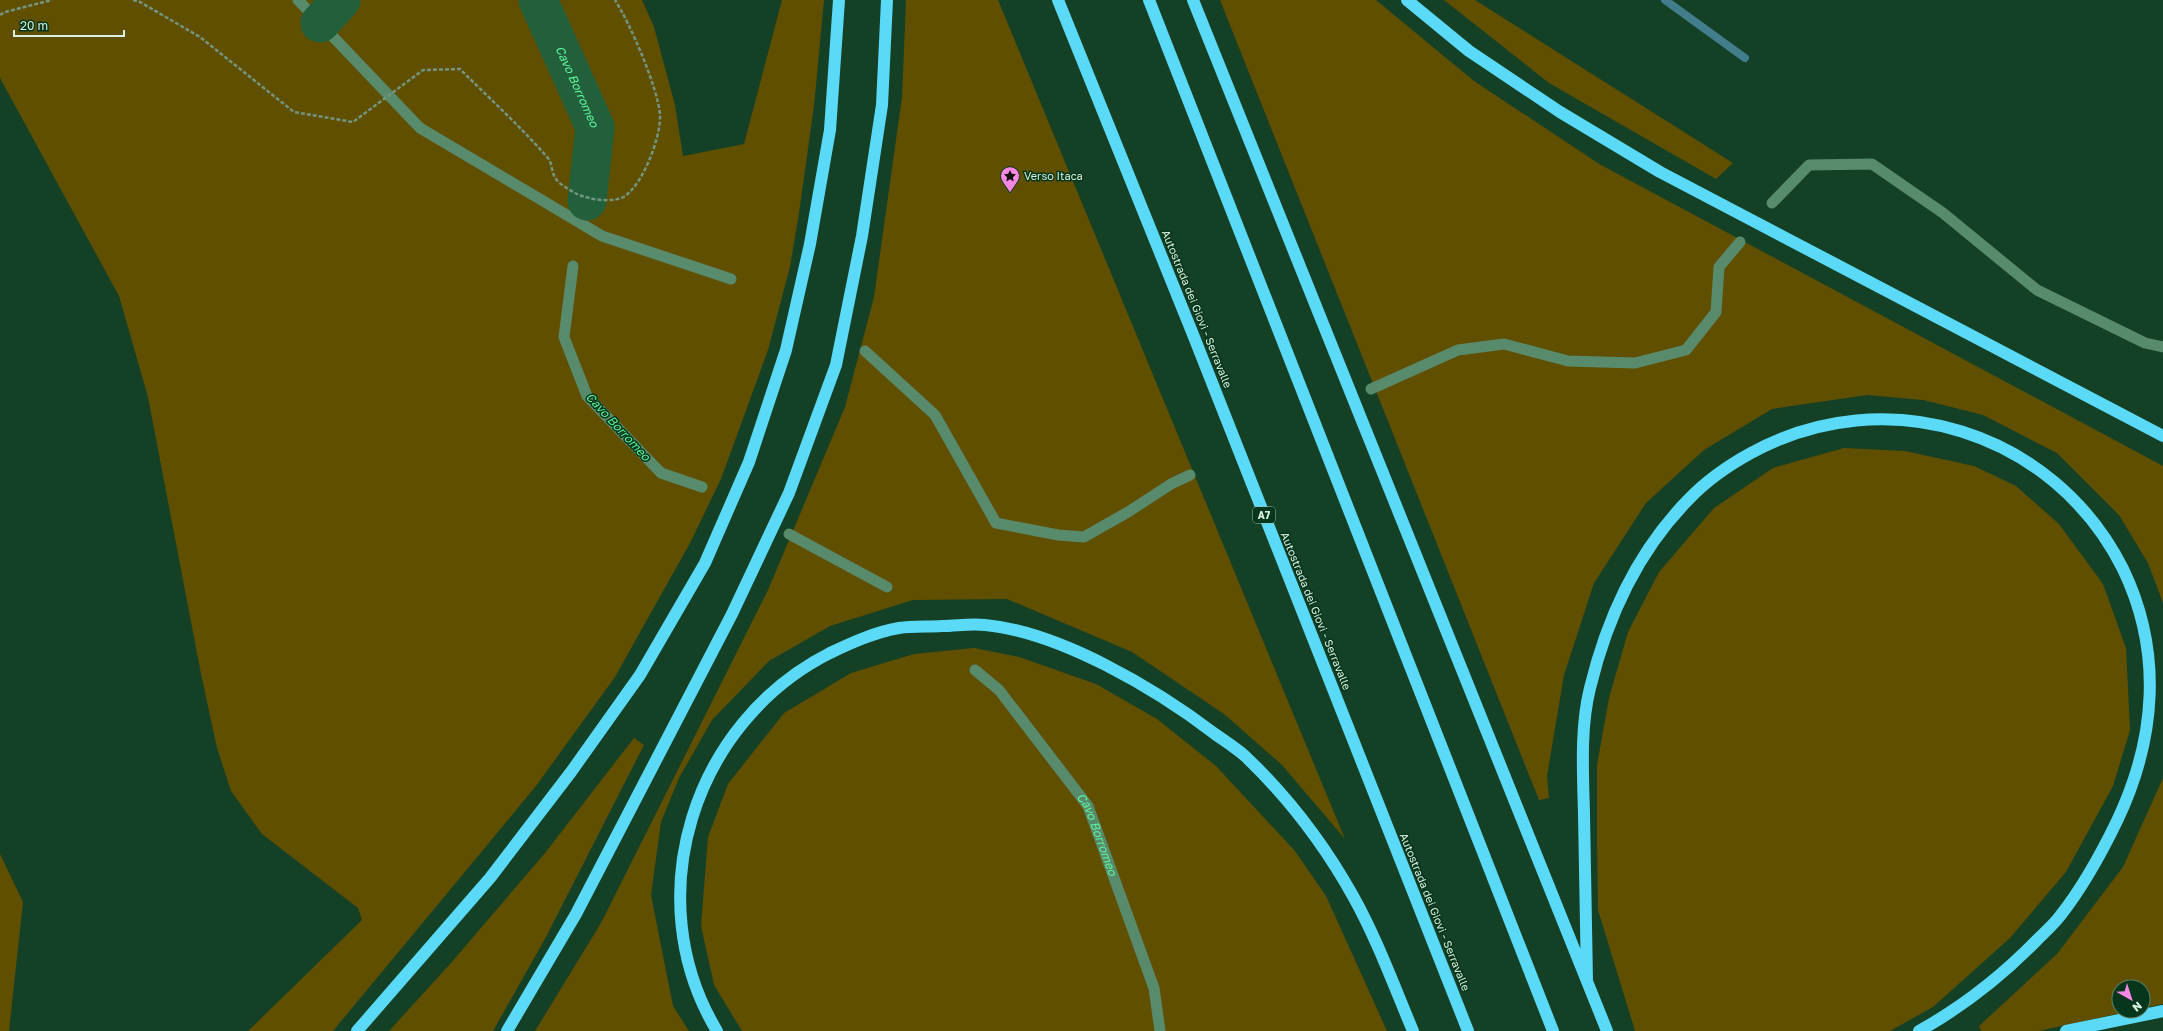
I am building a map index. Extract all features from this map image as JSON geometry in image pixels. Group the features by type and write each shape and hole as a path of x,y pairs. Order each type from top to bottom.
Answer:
{"highway":[{"path":"357,1031 490,878 571,772 640,675 705,563 749,462 786,350 810,244 830,130 840,0"},
{"path":"507,1031 576,914 732,614 788,493 836,365 862,236 882,105 887,0"},
{"name":"Autostrada dei Giovi - Serravalle","path":"1058,0 1194,337 1468,1031"},
{"path":"1149,0 1553,1031"},
{"path":"1193,0 1607,1031"},
{"path":"1407,0 1469,51 1560,112 1660,172 2163,436"},
{"path":"1587,981 1583,745 1588,693 1604,637 1626,584 1656,540 1688,499 1730,465 1776,440 1817,426 1860,419 1930,422 1981,437 2021,456 2052,478 2080,504 2112,547 2132,586 2144,623 2148,646 2150,661 2151,704 2144,748 2126,802 2097,860 2060,917 1995,981 1950,1013 1919,1031"},
{"path":"717,1031 696,987 686,952 681,916 681,880 686,837 700,794 720,754 746,717 775,689 808,664 851,643 898,628 984,624 1027,633 1067,648 1129,677 1188,713 1244,755 1285,799 1320,844 1353,896 1374,938 1413,1031"},
{"path":"2066,1031 2163,1011"}],"lane":[{"path":"1665,0 1745,58"}],"path":[{"path":"0,15 6,12 52,0"},
{"path":"133,0 140,2 200,37 294,112 353,122 423,70 460,69 549,158 556,180 576,194 604,201 624,197 635,187 651,155 657,137 660,116 656,96 643,60 615,0"}],"shaded area":[{"path":"0,0 642,0 654,27 675,105 683,156 744,144 782,0 824,0 814,106 790,267 768,350 721,479 690,543 615,677 536,786 333,1031 248,1031 362,920 358,908 262,834 231,791 217,748 201,674 148,397 119,296 0,78"},
{"path":"906,0 998,0 1345,839 1282,765 1224,714 1132,652 1007,599 913,600 830,626 769,661 712,720 679,778 661,822 651,895 673,1006 689,1031 535,1031 601,923 768,590 845,407 874,297 902,97"},
{"path":"1220,0 1376,0 1474,81 1601,165 2163,466 2163,603 2148,563 2119,515 2057,453 1983,415 1923,400 1867,395 1772,409 1704,450 1646,503 1594,583 1564,675 1547,776 1549,798 1539,800"},
{"path":"1444,0 1475,0 1733,163 1716,179 1549,83"},
{"path":"1844,448 1905,451 1974,466 2016,486 2059,524 2103,584 2126,648 2130,730 2113,786 2066,872 2010,938 1933,1007 1890,1031 1635,1031 1598,910 1597,765 1609,698 1628,632 1659,572 1714,508 1773,468"},
{"path":"974,648 1019,657 1096,684 1157,719 1216,766 1295,851 1326,896 1387,1031 742,1031 714,985 701,926 708,837 728,784 784,713 851,673 914,654"},
{"path":"634,738 644,745 546,937 493,1031 389,1031 451,963 545,853"},
{"path":"2163,778 2163,1004 2151,1006 2151,979 2111,979 2111,1015 2039,1031 1981,1031 1979,1026 2057,954 2123,867"},
{"path":"0,854 23,902 9,1031 0,1031"}],"waterway":[{"path":"298,0 420,128 602,236 731,279"},
{"path":"320,23 341,0"},
{"name":"Cavo Borromeo","path":"538,0 595,127 587,201"},
{"path":"1772,203 1809,165 1872,164 1943,213 2037,290 2145,343 2163,347"},
{"path":"1371,389 1458,350 1504,344 1568,361 1635,363 1686,350 1716,312 1719,267 1740,242"},
{"name":"Cavo Borromeo","path":"573,266 564,337 587,396 661,473 702,487"},
{"path":"865,351 935,415 996,523 1058,535 1084,537 1128,512 1171,484 1190,475"},
{"name":"Cavo Borromeo","path":"789,534 887,587"},
{"name":"Cavo Borromeo","path":"975,670 999,690 1088,806 1154,988 1160,1031"}],"place":[{"name":"Verso Itaca","path":"1010,193"}]}
